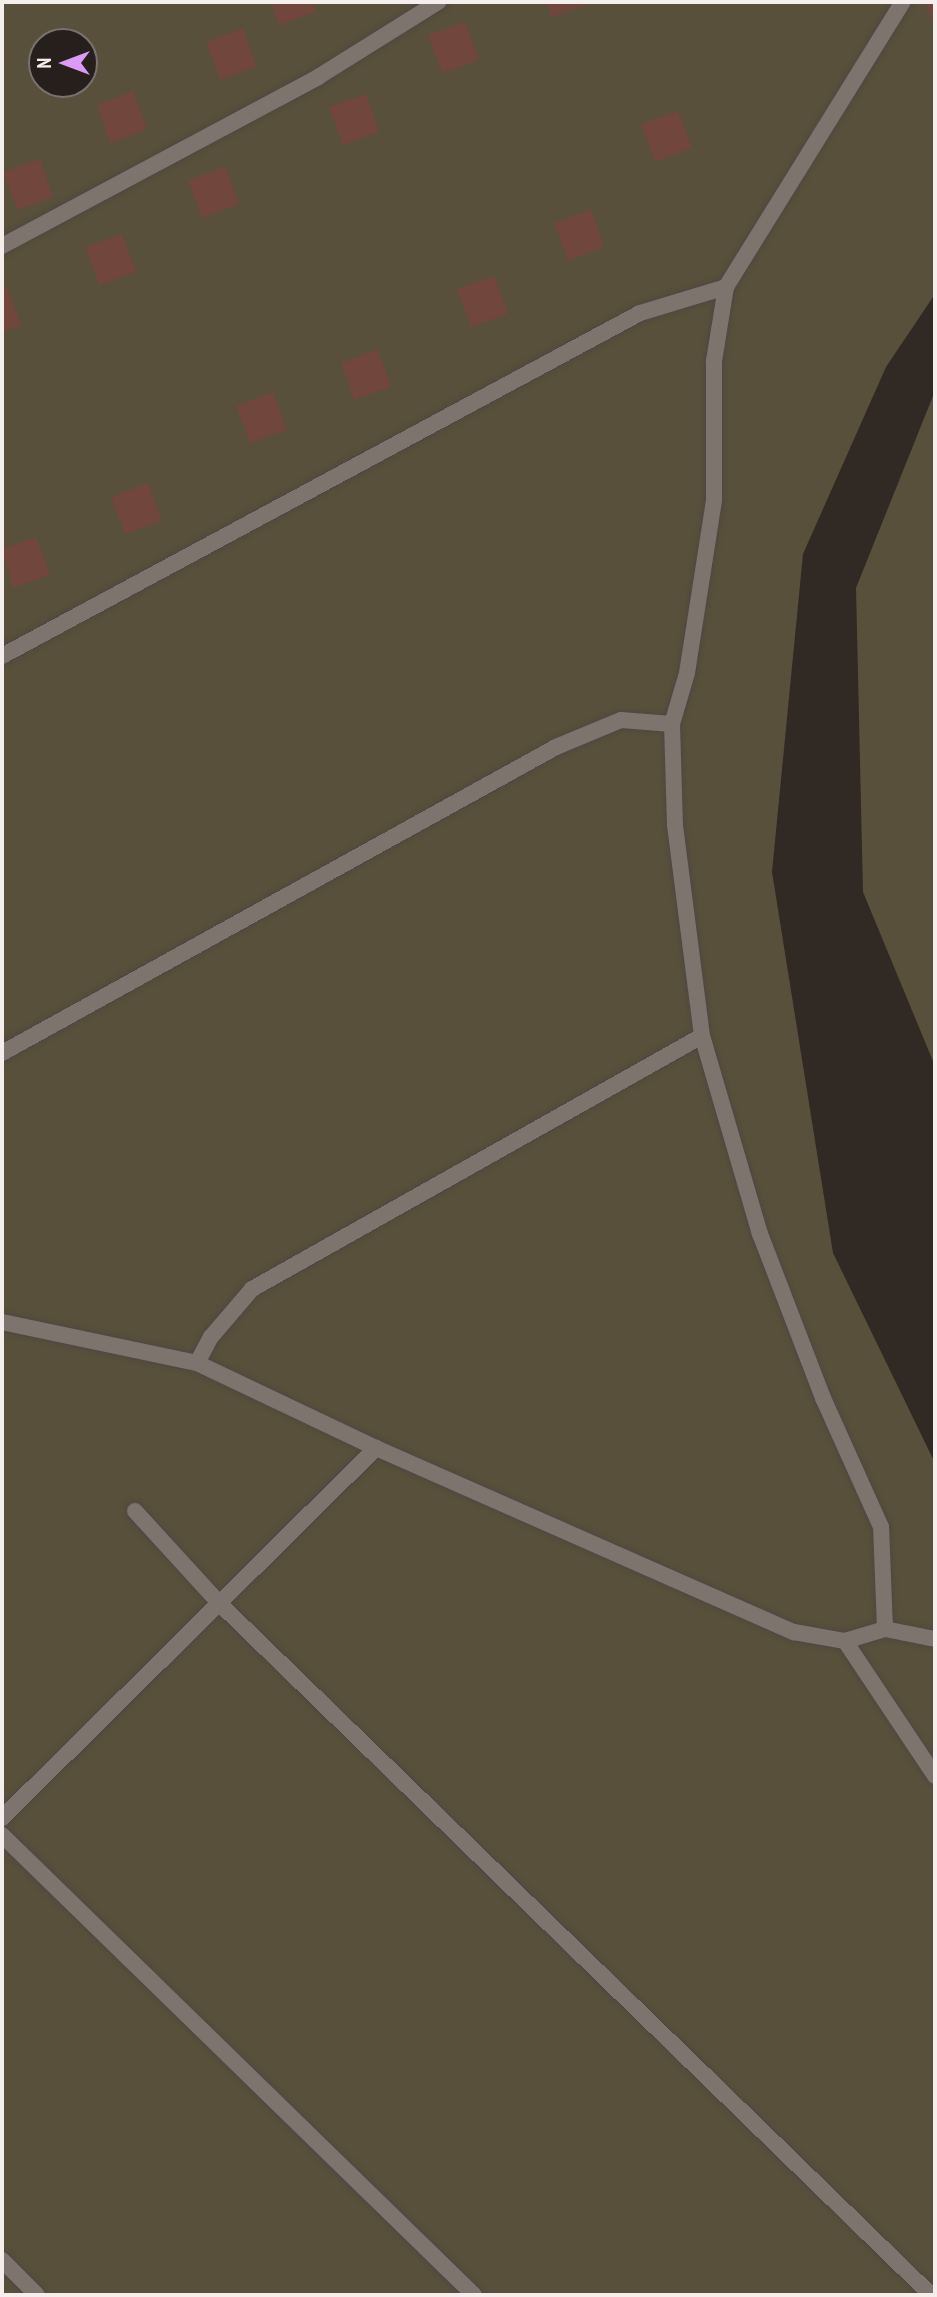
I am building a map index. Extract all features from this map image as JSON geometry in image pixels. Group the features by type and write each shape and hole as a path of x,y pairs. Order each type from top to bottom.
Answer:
{"lane":[{"path":"2,246 318,77 438,2"},
{"path":"885,1629 881,1527 823,1398 760,1234 702,1036 675,825 672,724 687,673 714,500 714,361 726,287 904,2"},
{"path":"2,656 640,313 726,287"},
{"path":"2,1053 556,747 621,720 672,724"},
{"path":"197,1363 211,1337 252,1289 702,1036"},
{"path":"2,1322 197,1363 376,1448 794,1632 845,1641 885,1629 935,1639"},
{"path":"2,1818 376,1448"},
{"path":"135,1510 219,1603 931,2295"},
{"path":"845,1641 935,1776"},
{"path":"2,1835 474,2295"},
{"path":"2,2260 37,2295"}],"shaded area":[{"path":"2,2 935,2 935,294 886,367 803,554 772,872 833,1253 935,1463 935,2295 2,2295"},
{"path":"935,391 935,1066 863,892 856,588"}],"building":[{"path":"271,2 313,2 316,12 279,25"},
{"path":"546,2 588,2 589,4 552,17"},
{"path":"925,2 935,2 935,29"},
{"path":"465,22 479,60 442,73 428,35"},
{"path":"243,28 256,66 220,80 206,42"},
{"path":"133,91 147,129 110,143 97,105"},
{"path":"366,94 379,132 343,145 329,107"},
{"path":"678,111 692,148 655,162 641,124"},
{"path":"40,159 53,197 17,210 3,172"},
{"path":"225,166 239,204 202,218 188,180"},
{"path":"591,209 604,247 568,261 554,223"},
{"path":"122,234 136,272 99,285 85,247"},
{"path":"494,276 508,314 471,327 457,289"},
{"path":"7,287 21,325 2,332 2,289"},
{"path":"378,349 391,387 354,400 341,363"},
{"path":"273,392 287,430 250,443 236,406"},
{"path":"148,483 162,521 125,534 111,497"},
{"path":"36,537 50,575 13,588 2,549"}]}
